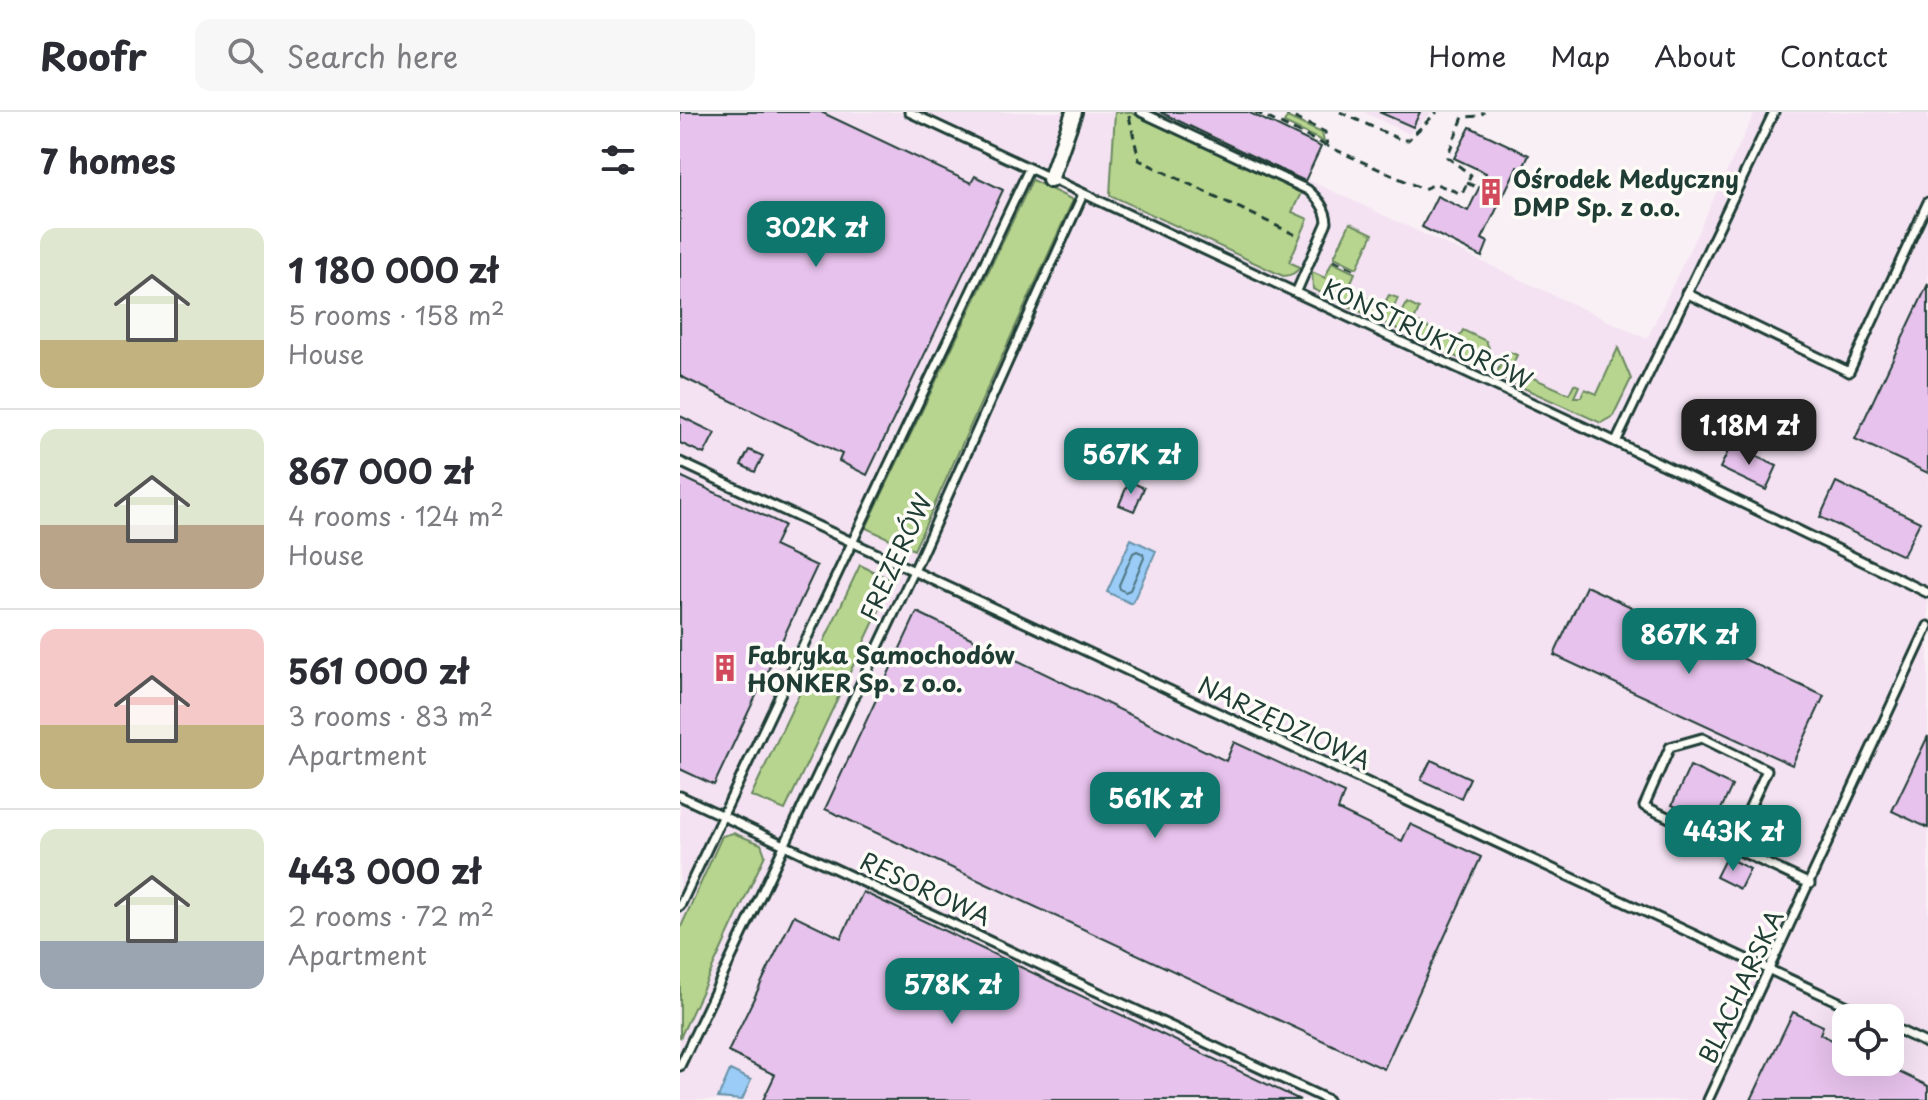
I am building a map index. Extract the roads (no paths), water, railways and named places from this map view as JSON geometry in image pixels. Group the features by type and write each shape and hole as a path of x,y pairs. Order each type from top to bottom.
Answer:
{"street":[{"path":"1050,180 1074,112"}],"lane":[{"name":"KONSTRUKTORÓW","path":"909,112 1616,442 1928,593"},
{"path":"1141,112 1308,190 1317,198 1327,222 1296,293"},
{"path":"1616,442 1774,112"},
{"name":"FREZERÓW","path":"680,906 1029,169"},
{"name":"FREZERÓW","path":"680,1066 914,571 1083,194"},
{"path":"1686,293 1849,372 1928,202"},
{"name":"NARZĘDZIOWA","path":"680,462 1844,1004"},
{"name":"BLACHARSKA","path":"1708,1100 1928,626"},
{"path":"1731,848 1767,770 1702,738 1670,747 1644,806 1731,848 1810,884"},
{"name":"RESOROWA","path":"680,796 1328,1100"},
{"path":"1904,1033 1928,1044"}],"water":[{"path":"1131,539 1156,551 1132,604 1107,592"},
{"path":"730,1070 751,1080 742,1100 718,1098"}],"place":[{"name":"Ośrodek Medyczny DMP Sp. z o.o.","path":"1491,192"},
{"name":"Fabryka Samochodów HONKER Sp. z o.o.","path":"725,668"}]}
